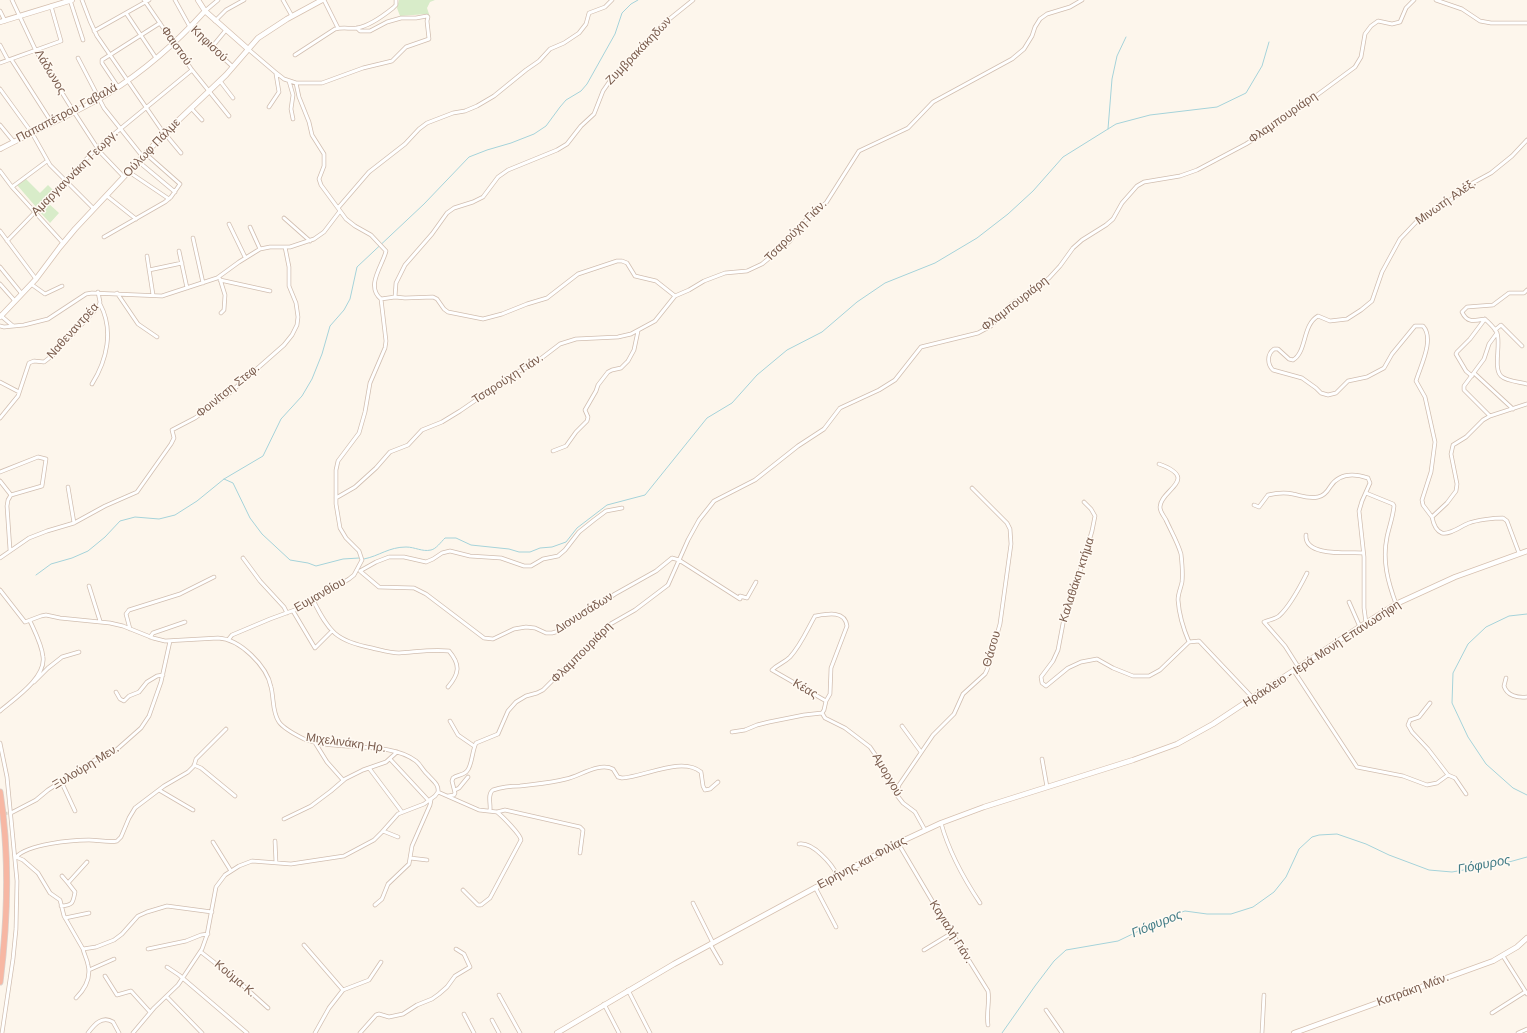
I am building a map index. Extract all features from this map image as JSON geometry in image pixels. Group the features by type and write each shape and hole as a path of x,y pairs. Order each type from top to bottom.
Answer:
{"highway":[{"path":"0,792 6,845 8,888 6,933 0,982"}],"street":[{"name":"Λάδωνος","path":"12,0 36,51 74,112 97,148 124,177"},
{"path":"0,11 2,22 53,3 71,0 83,40"},
{"path":"82,0 94,31 164,134 181,153"},
{"path":"94,31 144,1 149,0"},
{"name":"Κηφισού","path":"175,0 190,27 233,67"},
{"path":"198,0 205,11 276,74 296,83 326,82 363,68 391,62 395,60 406,47 429,39 428,17 426,16 393,20 370,31 360,31 357,28"},
{"path":"205,11 218,0"},
{"path":"215,20 226,10 244,0"},
{"path":"283,0 292,16"},
{"path":"323,0 338,28"},
{"name":"Ούλωφ Πάλμε","path":"0,316 36,279 64,243 144,155 220,81 264,33 323,0"},
{"path":"295,55 338,28 357,28 368,24 396,6 396,0"},
{"path":"0,326 13,326 48,319 86,294 98,292 166,295 220,278 245,257 260,249 285,247 310,241 322,234 371,170 405,144 419,129 453,113 472,108 494,96 539,61 550,49 567,41 579,33 586,24 589,14 607,6 612,0"},
{"name":"Ζυμβρακάκηδων","path":"395,296 396,283 405,265 448,213 454,208 482,198 498,177 508,170 557,150 567,144 581,126 594,114 601,94 614,75 640,51 662,25 694,0"},
{"name":"Τσαρούχη Γιάν.","path":"336,498 355,487 376,468 390,452 408,445 422,430 447,419 514,374 539,360 560,344 576,339 624,336 638,331 655,321 675,296 704,281 725,273 747,271 762,264 790,241 800,226 826,203 859,151 908,128 933,102 1012,60 1024,49 1040,19 1047,14 1070,7 1082,0"},
{"name":"Φλαμπουριάρη","path":"474,746 479,742 498,734 511,706 521,698 537,693 549,686 607,626 635,610 668,585 699,520 714,501 755,480 798,446 824,429 840,408 895,380 920,347 978,333 991,326 1011,304 1049,278 1073,248 1082,240 1113,219 1122,203 1137,186 1144,182 1180,176 1197,170 1246,144 1275,126 1325,88 1352,70 1360,60 1363,39 1368,29 1378,21 1395,24 1400,22 1406,8 1414,0"},
{"path":"1436,0 1462,10 1480,21 1491,23 1527,22"},
{"name":"Φαιστού","path":"144,1 192,70 229,116"},
{"path":"0,63 61,41 53,3"},
{"name":"Παπαπέτρου Γαβαλά","path":"0,149 99,99 118,87 156,58 205,11"},
{"path":"126,13 156,58"},
{"path":"118,87 102,62 103,59 160,23"},
{"path":"212,47 226,30"},
{"path":"0,45 52,123"},
{"path":"78,58 99,99 120,128 144,155 180,184 169,199 104,237"},
{"name":"Αμαργιαννάκη Γεωργ.","path":"7,241 97,148 192,70"},
{"path":"269,107 279,92 276,74"},
{"path":"220,81 233,98"},
{"path":"289,81 293,93 291,109 293,119"},
{"path":"296,83 299,97 312,134 324,154 324,163 320,183 339,210 350,222 370,234 385,248 386,252 374,283 376,294 381,299 386,346 370,383 366,408 359,434 336,464 336,498"},
{"path":"0,89 32,133 47,161 94,209"},
{"path":"191,108 202,120"},
{"path":"0,125 14,142"},
{"name":"Μινωτή Αλέξ.","path":"1432,517 1423,505 1422,500 1431,472 1435,442 1425,397 1416,381 1425,354 1428,338 1426,330 1423,326 1416,326 1409,333 1392,354 1384,368 1366,377 1348,381 1336,393 1328,395 1321,393 1302,378 1273,370 1270,367 1268,360 1269,355 1271,351 1278,349 1289,359 1293,360 1298,355 1313,319 1318,316 1330,321 1347,319 1372,301 1382,272 1400,239 1420,218 1443,206 1469,185 1491,173 1512,156 1527,140"},
{"path":"12,187 47,161"},
{"path":"139,162 175,192"},
{"path":"0,170 12,187 64,243"},
{"path":"129,172 169,199"},
{"path":"107,196 136,219"},
{"path":"284,218 310,241"},
{"path":"229,224 245,257"},
{"path":"250,227 260,249"},
{"path":"0,231 36,279"},
{"path":"193,238 203,283"},
{"name":"Φοινίτση Στεφ.","path":"0,558 10,550 34,536 74,523 105,506 137,492 171,444 174,437 172,430 197,417 222,399 289,339 297,325 298,317 296,303 289,284 289,270 285,247"},
{"path":"179,251 187,288"},
{"path":"147,256 153,295"},
{"path":"381,299 395,296 405,298 433,297 438,299 444,309 450,313 477,318 488,318 549,297 575,275 619,260 627,263 635,276 656,281 675,296"},
{"path":"149,270 182,263"},
{"path":"0,267 22,294"},
{"path":"220,278 270,291"},
{"path":"220,278 225,296 224,310 220,313"},
{"path":"0,284 15,301"},
{"path":"31,284 45,294 62,286"},
{"path":"1485,319 1472,322 1466,319 1462,312 1467,307 1493,305 1509,293 1524,293 1527,290"},
{"name":"Ναθεναντρέα","path":"0,418 17,397 29,363 34,361 43,362 47,360 100,304 98,292"},
{"path":"116,293 138,324 156,337"},
{"path":"92,384 100,369 108,338 105,316 100,304"},
{"path":"0,316 13,326"},
{"path":"1485,319 1496,331 1498,342 1499,375 1505,379 1527,384"},
{"path":"1485,319 1470,339 1456,354 1466,371 1473,374 1513,409"},
{"path":"1490,416 1464,390 1464,386 1484,360 1489,344 1501,325 1522,346"},
{"path":"553,451 566,446 576,432 587,421 588,416 585,410 598,385 612,370 621,368 628,361 634,350 638,331"},
{"path":"0,382 19,392"},
{"path":"1519,553 1507,521 1503,518 1468,523 1446,533 1438,530 1434,525 1432,517 1447,503 1456,491 1457,484 1451,454 1454,445 1466,437 1483,420 1490,416 1527,404"},
{"path":"0,472 38,457 46,459 42,486 11,495 8,500 7,506 10,550"},
{"path":"1160,464 1174,470 1177,476 1176,485 1162,501 1160,509 1180,554 1182,583 1178,601 1182,626 1189,642 1199,641 1253,698"},
{"path":"1254,505 1259,507 1268,495 1273,494 1286,493 1303,497 1319,497 1327,492 1335,480 1345,474 1368,478 1370,483 1359,511 1363,553 1364,608 1366,623"},
{"path":"0,481 11,495"},
{"path":"68,487 74,523"},
{"name":"Θάσου","path":"896,794 899,785 932,735 954,714 963,694 985,674 1000,624 1011,544 1010,530 1007,523 972,488"},
{"path":"1366,493 1393,504 1394,506 1387,537 1384,561 1387,577 1396,604"},
{"name":"Ευμανθίου","path":"228,640 232,635 303,607 343,583 354,574 361,563 361,556 357,548 341,531 337,514 336,498"},
{"name":"Καλαθάκη κτήμα","path":"1084,502 1095,516 1092,531 1078,578 1065,613 1058,650 1053,661 1041,677 1042,683 1046,686 1068,668 1081,662 1097,659 1113,668 1133,676 1149,676 1160,670 1176,652 1189,642"},
{"path":"354,574 389,557 404,557 426,562 442,553 450,551 470,556 501,558 519,565 531,566 544,559 558,556 565,550 579,532 594,520 606,511 622,508"},
{"path":"1306,535 1308,544 1317,550 1363,553"},
{"name":"Ηράκλειο - Ιερά Μονή Επανωσήφη","path":"1188,739 1208,728 1396,604 1455,577 1527,551"},
{"path":"243,558 260,582 284,607 287,613"},
{"name":"Διονυσάδων","path":"360,571 380,587 414,588 426,594 484,638 489,640 518,628 531,627 550,633 559,631 568,623 656,571 672,558 679,560"},
{"path":"679,560 740,599 740,596 747,598 756,582"},
{"path":"1307,573 1299,589 1282,612 1278,616 1264,622 1282,643 1357,767 1403,776 1427,785 1437,783 1448,775"},
{"path":"130,629 126,614 129,610 180,594 214,577"},
{"path":"90,586 100,621"},
{"path":"0,590 24,622 30,621 44,658 40,672 33,682 0,711"},
{"path":"313,600 323,620 332,632 356,645 392,653 419,651 449,652 458,672 456,678 448,687"},
{"path":"1349,602 1360,627"},
{"path":"293,611 315,648 332,632"},
{"name":"Μιχελινάκη Ηρ.","path":"30,621 45,615 60,618 100,621 120,625 150,637 170,641 218,638 228,640 246,650 266,676 270,683 274,710 280,723 299,736 314,741 354,747 387,749 410,757 419,764 436,783 438,792"},
{"name":"Κέας","path":"822,713 830,694 831,668 847,626 843,617 838,615 815,616 806,634 790,657 784,662 778,664 772,670 826,701"},
{"path":"150,637 153,633 185,622"},
{"name":"Ξυλούρη Μεν.","path":"11,813 36,800 61,781 98,758 115,751 136,733 148,719 163,675 170,641"},
{"path":"33,682 37,681 48,668 62,657 79,652"},
{"path":"116,692 120,699 124,701 129,696 140,691 147,682 157,676 163,675"},
{"path":"1506,678 1504,686 1506,691 1516,697 1527,697"},
{"path":"1430,703 1419,716 1410,720 1408,725 1412,732 1428,748 1448,775 1455,778 1466,794"},
{"path":"732,732 745,730 769,722 822,713"},
{"name":"Αμοργού","path":"822,713 825,718 845,728 870,747 883,766 896,794 903,803 915,812 925,830"},
{"path":"450,721 458,735 474,746 467,772 453,778 452,781 455,790"},
{"path":"902,726 921,752"},
{"path":"15,857 32,849 61,842 79,840 117,841 121,837 135,808 159,790 183,776 194,765 196,759 226,729"},
{"name":"Ειρήνης και Φιλίας","path":"556,1033 628,990 712,943 925,830 984,806 1145,756 1188,739"},
{"path":"314,741 327,762 343,780"},
{"path":"0,743 7,777 17,881 16,929 9,991 2,1033"},
{"path":"284,819 311,806 331,792 343,780 384,763 397,752"},
{"path":"375,905 382,899 388,884 410,864 412,846 430,805 430,800 390,759"},
{"path":"1042,759 1047,787"},
{"path":"194,765 201,768 235,796"},
{"path":"490,811 490,792 493,790 532,784 544,784 567,779 582,773 605,767 613,769 618,777 622,778 677,766 687,766 698,769 701,772 703,786 706,790 718,782"},
{"path":"369,768 402,812"},
{"path":"448,796 454,794 455,790 459,788 468,777"},
{"path":"61,781 75,811"},
{"path":"159,790 193,810"},
{"path":"133,1033 150,1012 167,997 183,978 201,952 208,934 217,884 231,871 244,863 262,861 294,864 344,856 374,840 384,831 392,820 402,812 420,806 430,800 438,792 474,808 497,812 505,810 582,828 580,853"},
{"path":"463,890 478,905 486,902 494,891 521,840 520,835 497,812"},
{"path":"941,823 945,839 980,903"},
{"path":"384,831 398,837"},
{"path":"275,841 276,863"},
{"path":"213,842 231,871"},
{"name":"Καγιαλή Γιάν.","path":"898,843 988,991 989,995 986,1014 988,1025"},
{"path":"799,844 804,844 823,855 838,875"},
{"path":"15,857 23,860 40,874 50,893 60,900 65,918 83,949 89,970 89,976 83,990 76,998"},
{"path":"410,858 427,860"},
{"path":"68,883 87,862"},
{"path":"61,906 71,904 75,892 62,876"},
{"path":"815,887 836,927"},
{"path":"693,903 721,963"},
{"path":"83,949 96,947 114,940 126,930 138,916 167,906 212,912"},
{"path":"65,918 89,913"},
{"path":"924,950 952,933"},
{"path":"148,949 186,941 200,935 208,934"},
{"name":"Κατράκη Μάν.","path":"1294,1033 1412,991 1503,956 1527,938"},
{"path":"304,945 343,990"},
{"path":"360,1033 376,1015 379,1014 389,1016 403,1014 417,1005 432,999 444,990 455,976 470,966 464,954 456,949"},
{"name":"Κούμα Κ.","path":"201,952 238,981 268,1008"},
{"path":"1492,1013 1526,993 1503,956"},
{"path":"89,970 114,959"},
{"path":"315,1033 329,1008 343,990 369,980 381,962"},
{"path":"167,967 183,978 247,1033"},
{"path":"105,976 116,995 130,990 150,1012"},
{"path":"628,990 650,1033"},
{"path":"499,995 520,1033"},
{"path":"1262,1033 1264,995"},
{"path":"167,997 202,1033"},
{"path":"604,1004 619,1033"},
{"path":"1046,1010 1062,1033"},
{"path":"464,1014 474,1033"},
{"path":"88,1033 97,1022 106,1019 113,1022 119,1033"},
{"path":"492,1020 499,1033"},
{"path":"1518,1033 1527,1029"}],"green space":[{"path":"399,0 435,0 430,2 427,8 430,17 426,14 400,16 397,8"},
{"path":"26,179 40,193 48,185 53,190 36,207 17,185"},
{"path":"47,202 59,213 50,223 39,211"}],"waterway":[{"path":"36,575 51,564 72,558 88,551 105,537 120,521 135,517 159,519 175,515 197,501 224,479 263,456 281,419 302,396 312,379 322,354 330,326 344,310 350,299 357,267 424,204 469,157 534,134 546,126 566,100 581,91 587,84 615,34 622,13 631,4 638,0"},
{"path":"1108,129 1112,79 1117,56 1126,37"},
{"path":"364,559 400,547 431,550 437,547 445,538 456,538 471,545 509,549 519,552 530,552 566,542 577,528 607,505 645,495 707,418 732,403 757,375 787,350 822,332 857,302 885,283 935,263 977,238 1008,214 1033,191 1063,157 1116,124 1150,115 1217,107 1246,93 1262,66 1269,42"},
{"path":"224,479 233,483 250,518 262,534 290,560 316,566 343,559 359,558"},
{"name":"Γιόφυρος","path":"1527,614 1509,616 1486,627 1468,644 1453,673 1452,703 1468,737 1486,764 1513,788 1527,795"},
{"name":"Γιόφυρος","path":"1002,1033 1054,961 1066,950 1118,941 1172,915 1185,911 1207,914 1231,914 1253,907 1274,892 1286,877 1299,849 1312,837 1337,834 1366,844 1389,855 1429,870 1452,872 1509,862 1527,857"}],"tunnel":[{"path":"0,814 11,813"}]}
